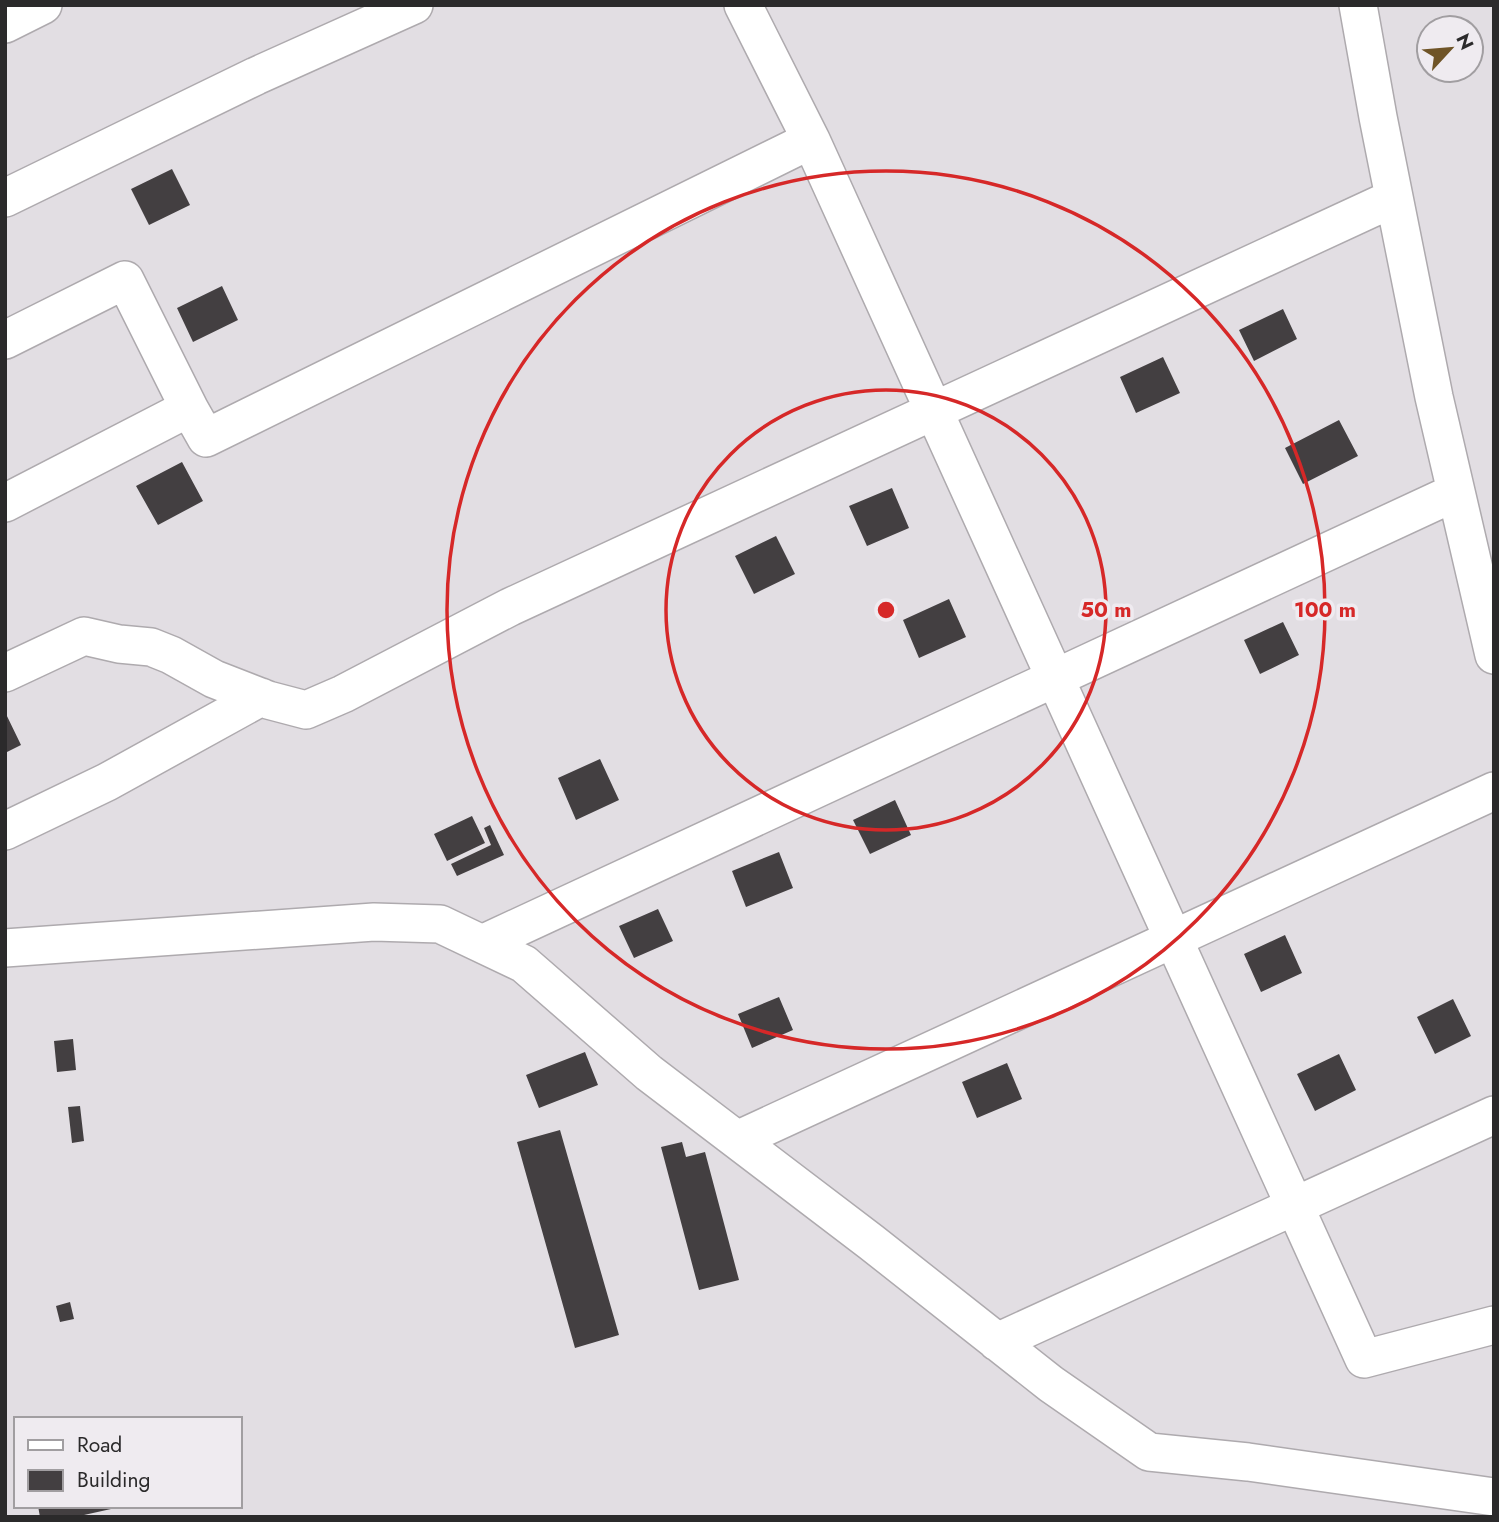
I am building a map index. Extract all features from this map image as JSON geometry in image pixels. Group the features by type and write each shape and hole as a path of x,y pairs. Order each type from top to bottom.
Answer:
{"street":[{"path":"5,24 43,5"},
{"path":"5,198 256,76 414,5"},
{"path":"743,5 811,140 1364,1359 1494,1325"},
{"path":"1358,5 1434,397 1494,655"},
{"path":"5,340 125,280 206,438 811,140"},
{"path":"5,673 84,636 119,644 151,647 172,655 214,679 261,698 306,710 343,694 510,607 1394,198"},
{"path":"5,503 189,408"},
{"path":"482,944 1456,492"},
{"path":"5,831 107,782 261,698"},
{"path":"737,1140 1494,791"},
{"path":"5,948 374,922 440,924 524,964 649,1073 1051,1384 1149,1452 1248,1462 1494,1497"},
{"path":"997,1342 1494,1115"}],"building":[{"path":"172,169 190,205 149,225 131,189"},
{"path":"222,286 238,320 193,342 177,308"},
{"path":"1283,309 1297,339 1254,361 1239,330"},
{"path":"1163,357 1180,393 1136,413 1120,377"},
{"path":"1339,420 1358,456 1303,484 1285,448"},
{"path":"182,462 203,501 158,525 136,486"},
{"path":"892,488 909,528 867,546 849,506"},
{"path":"776,536 795,574 754,594 735,556"},
{"path":"949,599 966,637 919,658 903,620"},
{"path":"1283,622 1299,655 1260,674 1244,640"},
{"path":"5,712 21,745 5,753"},
{"path":"600,759 619,800 576,820 558,778"},
{"path":"895,800 911,835 870,854 853,820"},
{"path":"472,816 485,843 447,861 434,834"},
{"path":"490,825 504,855 457,876 451,864 491,845 484,828"},
{"path":"779,852 793,888 746,907 732,871"},
{"path":"658,909 673,941 634,958 619,926"},
{"path":"1285,935 1302,973 1261,992 1244,954"},
{"path":"779,997 793,1030 752,1048 738,1014"},
{"path":"1453,999 1471,1036 1435,1054 1417,1017"},
{"path":"73,1039 76,1070 57,1072 54,1041"},
{"path":"585,1052 598,1085 539,1108 526,1075"},
{"path":"1339,1054 1356,1090 1315,1111 1297,1074"},
{"path":"1007,1063 1022,1099 977,1118 962,1082"},
{"path":"80,1106 84,1141 72,1143 68,1107"},
{"path":"560,1130 619,1335 575,1348 517,1142"},
{"path":"682,1142 686,1157 705,1152 739,1280 699,1290 661,1147"},
{"path":"70,1302 74,1319 60,1322 56,1306"},
{"path":"38,1508 116,1508 75,1517 40,1517"}]}
